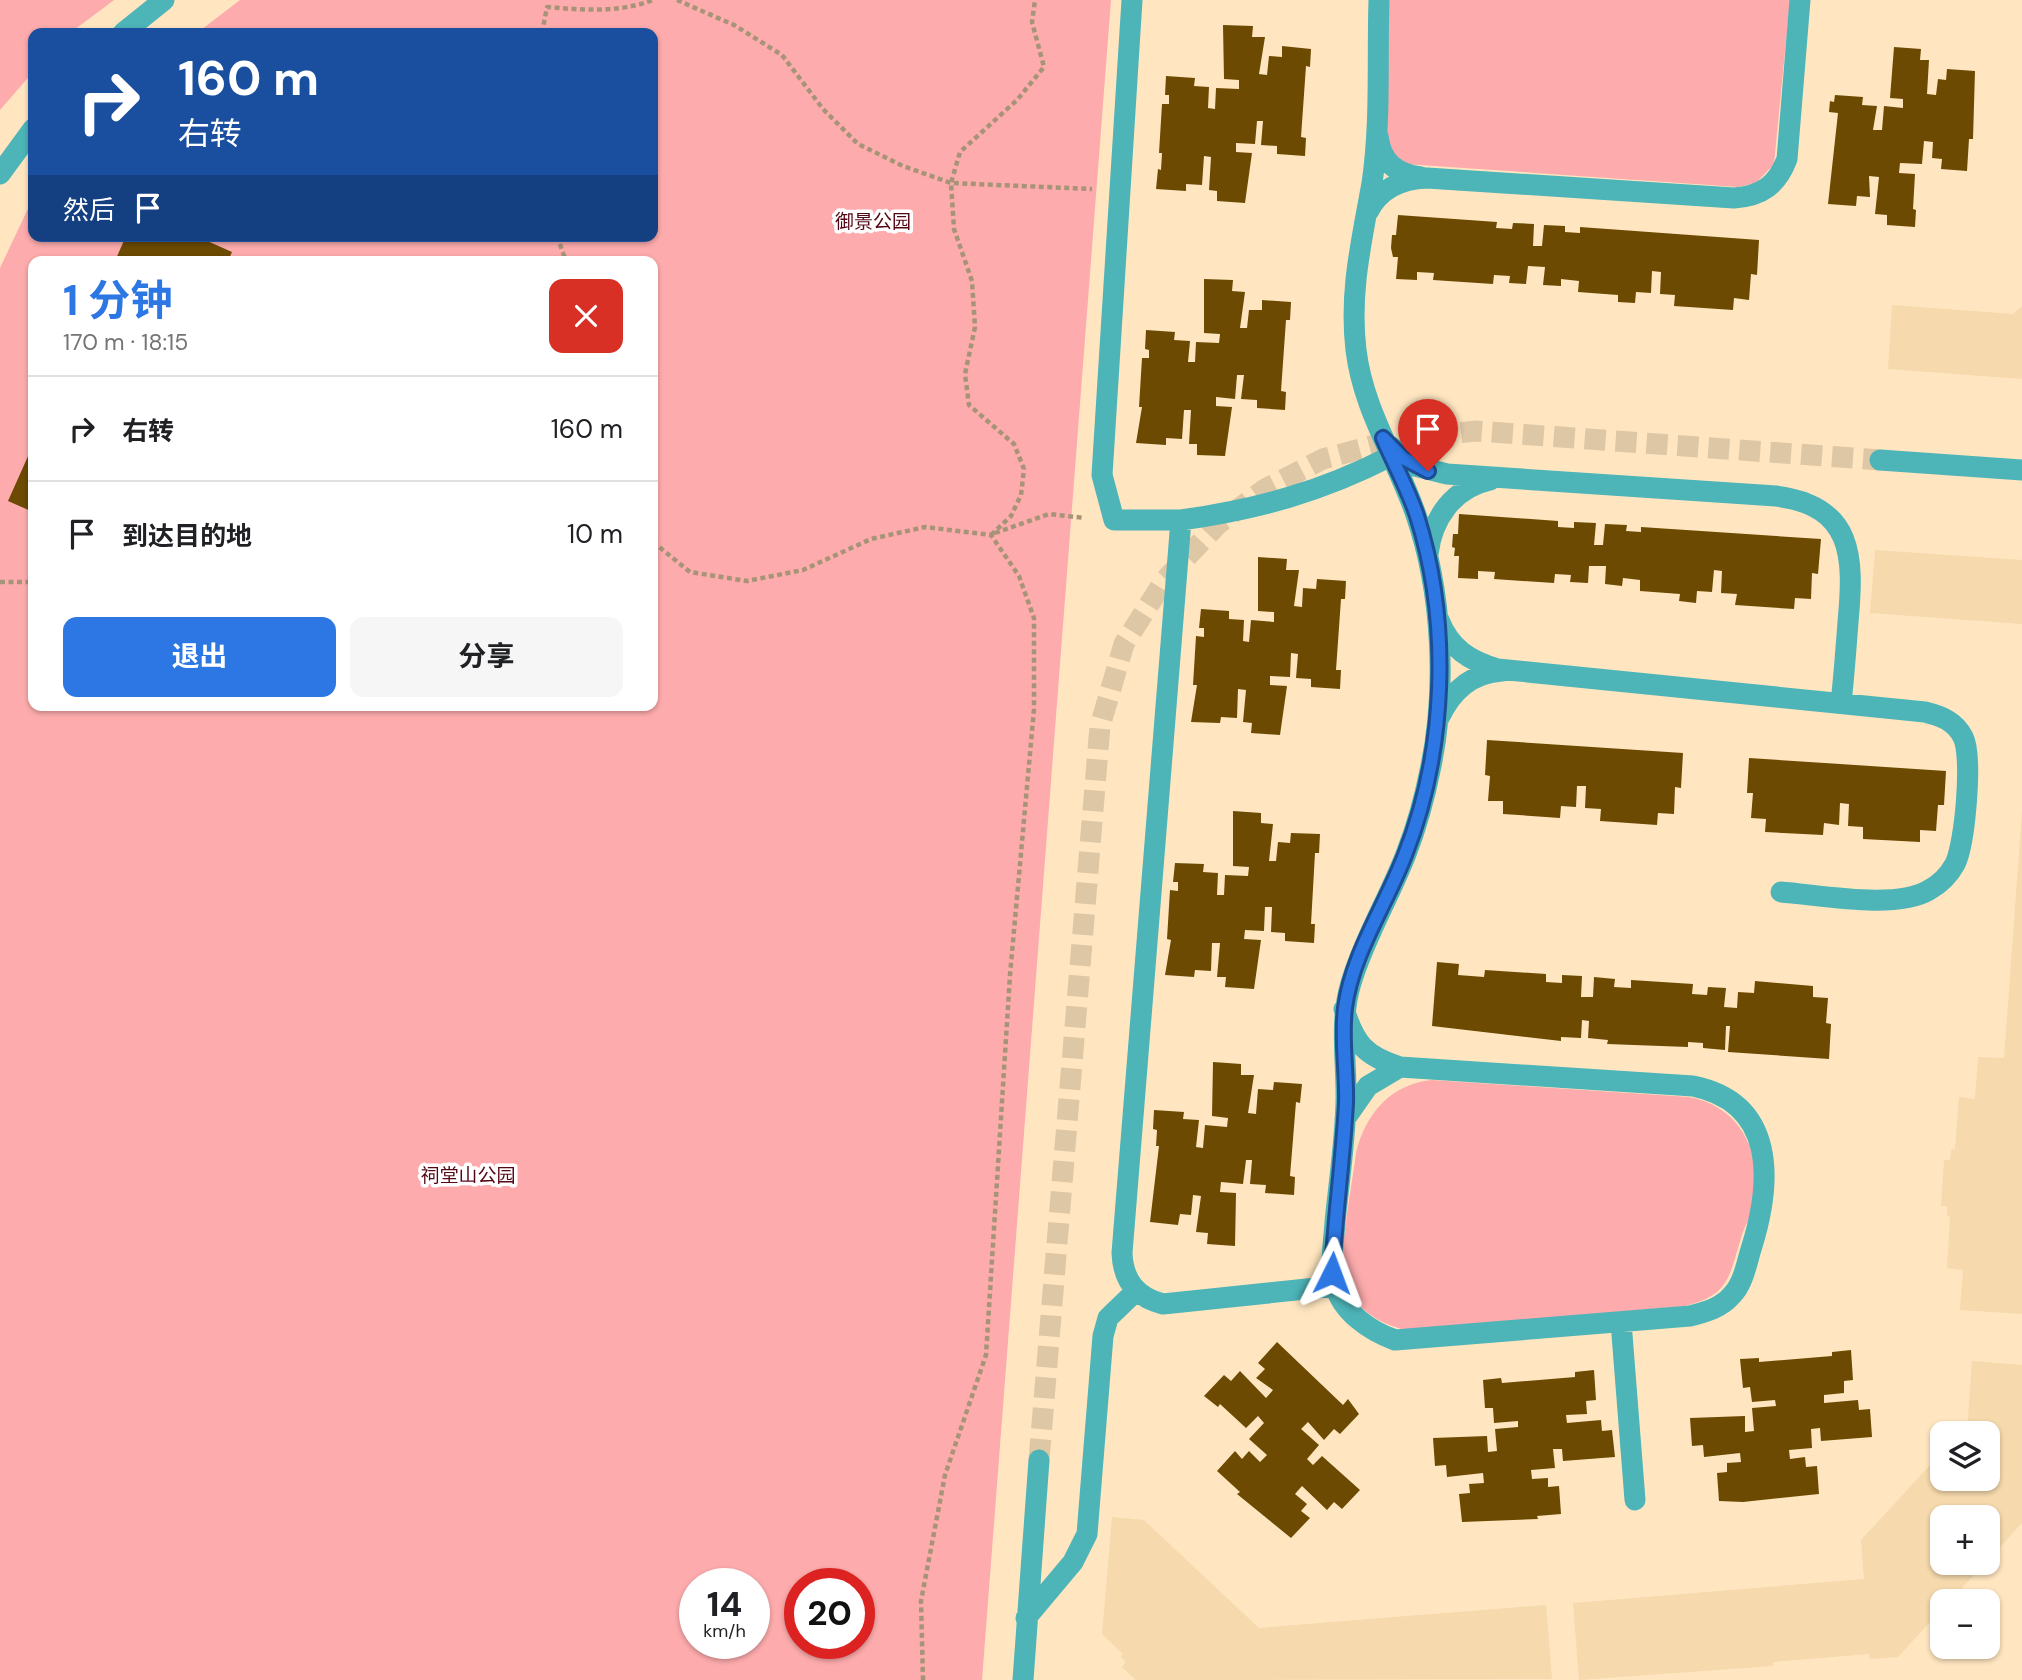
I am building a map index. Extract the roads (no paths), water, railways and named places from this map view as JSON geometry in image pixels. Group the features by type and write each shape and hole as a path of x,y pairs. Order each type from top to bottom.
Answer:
{"street":[{"path":"129,28 164,0"},
{"path":"1132,0 1102,475 1114,520 1181,520 1266,506 1307,494 1387,447"},
{"path":"1345,1009 1360,1045 1376,1060 1400,1067 1693,1086 1721,1095 1745,1113 1761,1147 1767,1184 1763,1209 1742,1279 1733,1294 1711,1311 1621,1322 1395,1340 1358,1319 1335,1286 1333,1245 1345,1119 1345,1009 1351,982 1406,854 1420,812 1431,765 1437,721 1434,604 1427,557 1416,516 1369,407 1356,350 1352,302 1372,182 1377,124 1379,0"},
{"path":"1363,224 1370,207 1388,189 1411,178 1734,198 1760,194 1776,180 1787,159 1800,0"},
{"path":"1377,124 1378,141 1387,161 1401,173 1426,178"},
{"path":"0,174 28,136"},
{"path":"1387,447 1428,471 1776,496 1802,501 1821,512 1841,534 1851,561 1841,703"},
{"path":"1880,460 2022,470"},
{"path":"1427,557 1434,527 1451,501 1475,485 1502,478"},
{"path":"1181,520 1122,1253 1126,1279 1136,1291 1153,1302 1174,1304 1335,1286"},
{"path":"1434,604 1440,623 1458,650 1482,665 1507,670 1925,712 1941,716 1959,729 1967,748 1959,853 1949,874 1927,892 1906,898 1781,892"},
{"path":"1437,721 1447,701 1466,682 1490,672 1507,670"},
{"path":"1345,1119 1368,1086 1400,1067"},
{"path":"1026,1618 1073,1562 1087,1534 1102,1336 1108,1318 1136,1291"},
{"path":"1621,1322 1635,1500"},
{"path":"1023,1680 1039,1460"}],"tunnel":[{"path":"1039,1460 1100,726 1124,644 1164,581 1218,524 1265,489 1323,459 1393,440 1476,431 1880,460"}],"park label":[{"name":"御景公园","path":"873,221"},
{"name":"祠堂山公园","path":"468,1175"}]}
